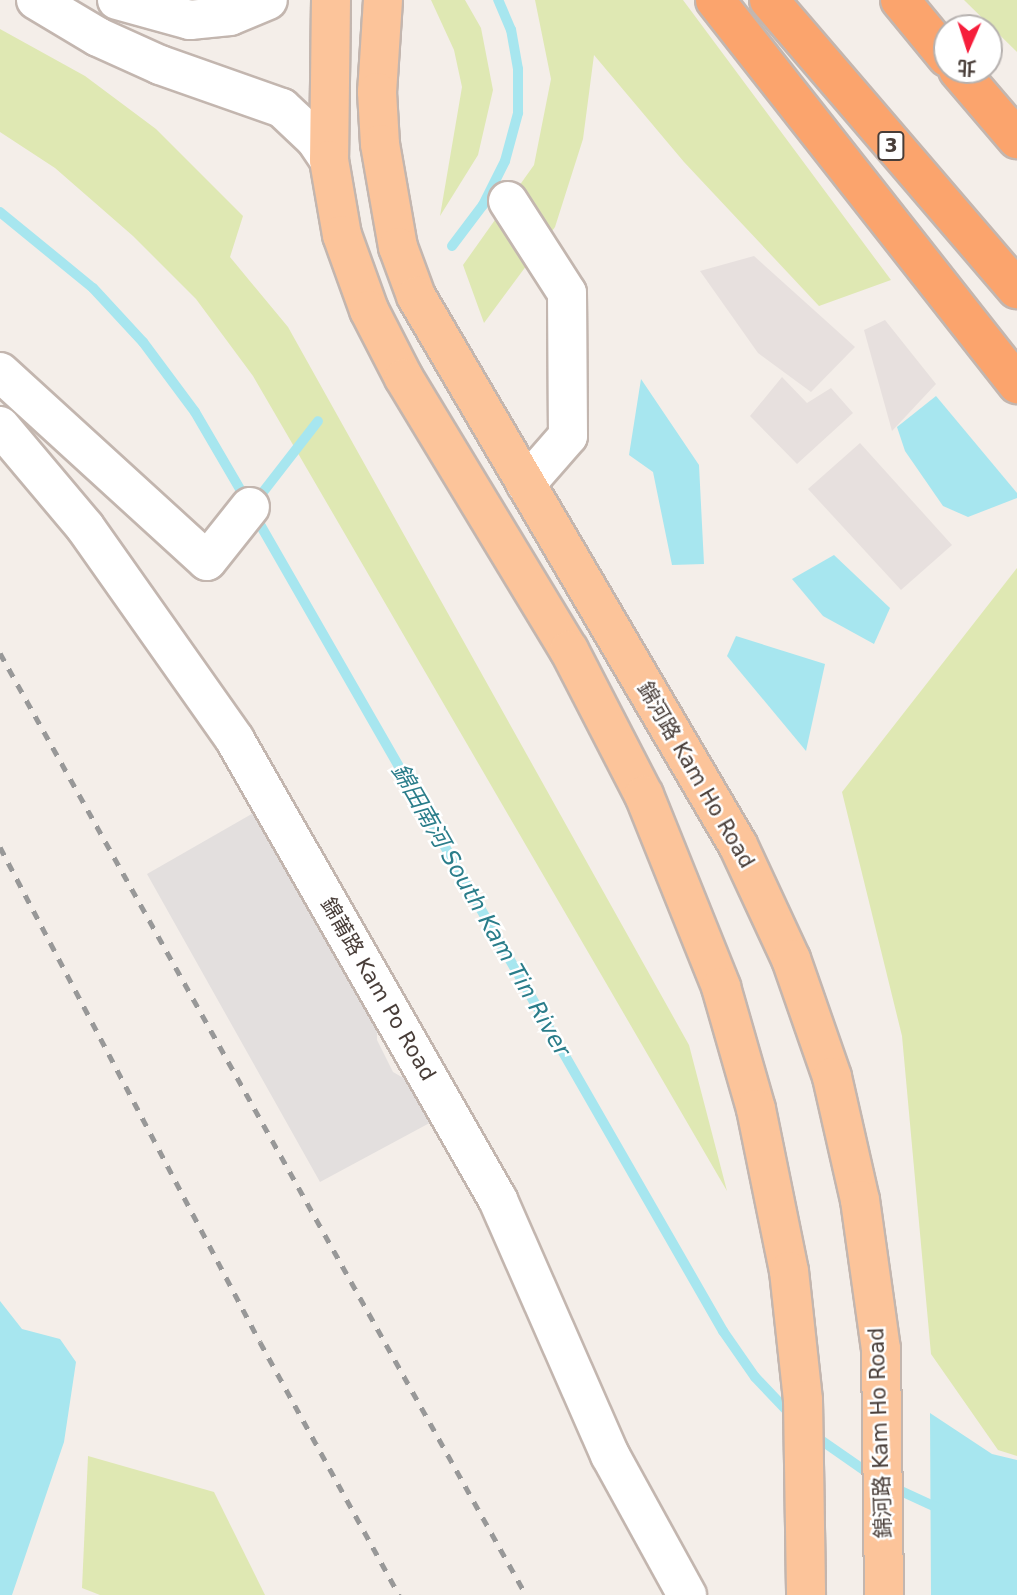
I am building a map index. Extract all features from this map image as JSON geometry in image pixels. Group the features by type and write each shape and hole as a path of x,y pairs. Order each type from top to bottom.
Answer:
{"highway":[{"path":"715,0 1017,384"},
{"name":"3","path":"769,0 1017,289"},
{"path":"900,0 933,40"},
{"path":"970,84 1017,139"}],"main road":[{"path":"331,0 329,160 342,235 385,345 569,650 644,795 721,987 756,1109 789,1271 799,1348 806,1595"},
{"name":"錦河路 Kam Ho Road","path":"383,0 377,92 380,144 398,247 437,340 526,484 738,845 791,959 848,1138 876,1306 884,1395 884,1595"}],"street":[{"path":"36,0 98,37 177,72 244,91 282,108 315,139 329,160"},
{"path":"117,0 190,20 230,16 268,0"},
{"path":"508,201 568,293 568,436 526,484"},
{"path":"0,372 207,561 250,507"},
{"name":"錦莆路 Kam Po Road","path":"0,426 93,537 235,740 498,1200 610,1455 687,1595"}],"shaded area":[{"path":"754,256 855,347 811,392 758,353 700,271"},
{"path":"885,320 936,384 892,431 864,330"},
{"path":"782,377 807,403 831,388 853,413 797,464 750,416"},
{"path":"860,443 952,545 901,590 808,489"},
{"path":"262,808 377,1010 377,1040 393,1072 419,1087 437,1119 320,1182 147,874"}],"green space":[{"path":"431,0 465,0 481,28 493,90 478,155 440,216 462,87 454,50"},
{"path":"535,0 683,0 891,280 819,306 684,162 594,55 583,139 555,227 484,323 463,265 534,165 551,79"},
{"path":"964,0 1017,0 1017,52 1003,38 1003,14 978,14"},
{"path":"0,29 85,76 156,129 243,216 230,257 288,327 689,1045 727,1191 253,376 196,299 133,236 55,168 0,132"},
{"path":"1017,568 1017,1456 998,1450 931,1354 902,1036 842,792"},
{"path":"88,1456 214,1492 265,1595 100,1595 82,1588"}],"water":[{"path":"641,379 699,465 704,564 672,565 653,472 629,455"},
{"path":"936,396 1017,493 1017,498 968,517 943,506 905,451 897,427"},
{"path":"834,555 890,608 874,644 823,616 792,579"},
{"path":"736,636 825,664 806,751 727,656"},
{"path":"0,1301 22,1329 60,1339 76,1362 64,1442 12,1595 0,1595"},
{"path":"930,1413 992,1454 1017,1460 1017,1595 931,1595"}],"waterway":[{"path":"452,246 483,205 505,161 518,113 518,69 511,30 498,0"},
{"name":"錦田南河 South Kam Tin River","path":"0,212 93,288 143,342 195,412 247,501"},
{"path":"256,501 318,421"},
{"name":"錦田南河 South Kam Tin River","path":"254,514 723,1331 755,1377 793,1417"},
{"name":"錦田南河 South Kam Tin River","path":"815,1436 874,1477"},
{"name":"錦田南河 South Kam Tin River","path":"890,1486 940,1509"}],"railway":[{"path":"0,653 526,1595"},
{"path":"0,847 260,1342 399,1595"}]}
